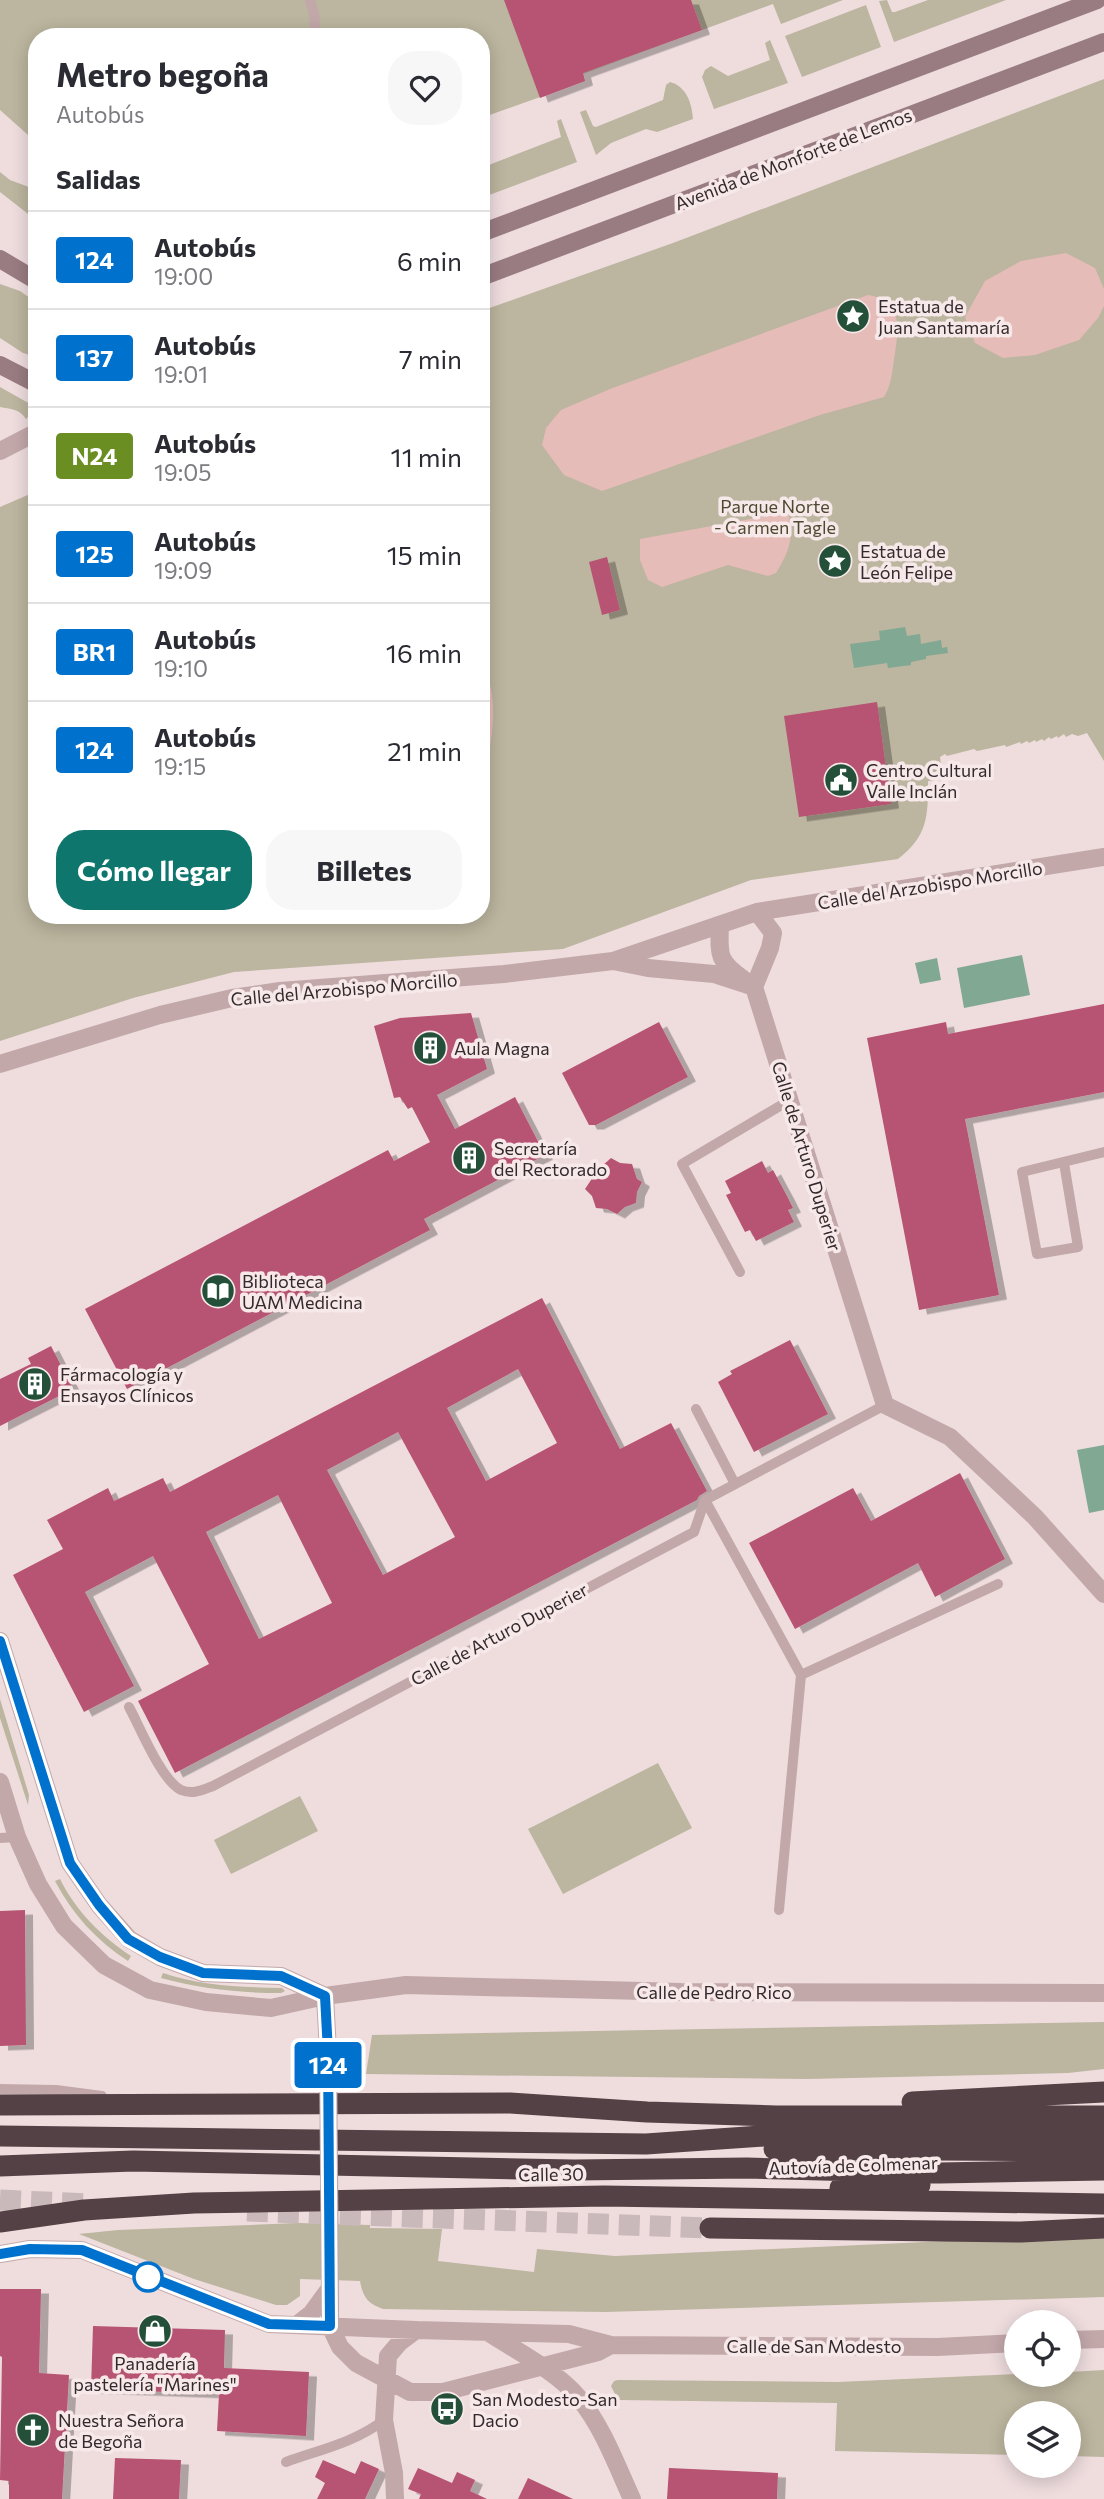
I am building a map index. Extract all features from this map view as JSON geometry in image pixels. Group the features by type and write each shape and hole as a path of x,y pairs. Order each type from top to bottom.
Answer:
{"highway":[{"path":"647,2112 1104,2092"},
{"path":"0,2105 510,2103 647,2112 776,2116 1104,2116"},
{"name":"Calle 30","path":"0,2136 646,2144 777,2135 1104,2134"},
{"name":"Autovía de Colmenar","path":"646,2144 834,2151 1104,2151"},
{"path":"0,2166 133,2161 574,2170 747,2168 940,2173 1104,2170"},
{"name":"Autovía de Colmenar","path":"604,2196 1104,2181"},
{"name":"Calle 30","path":"0,2222 84,2210 194,2203 604,2196 1104,2204"},
{"path":"710,2228 1021,2232 1104,2228"}],"street":[{"path":"490,230 1097,0"},
{"name":"Avenida de Monforte de Lemos","path":"490,274 1104,42"},
{"path":"1,261 28,276"},
{"path":"0,365 28,379"},
{"path":"0,451 28,437"},
{"name":"Calle del Arzobispo Morcillo","path":"0,1064 160,1015 232,998 292,990 504,974 613,961 757,912 1104,857"},
{"path":"719,925 719,954 726,967 754,987 770,948 773,933 757,912"},
{"name":"Calle del Arzobispo Morcillo","path":"613,961 648,968 714,974 754,987"},
{"name":"Calle de Arturo Duperier","path":"754,987 885,1405"},
{"path":"885,1405 950,1437 1035,1517 1104,1594"},
{"path":"0,1641 70,1863 99,1905 128,1939 160,1957 203,1973 281,1976 325,1996 328,2052 330,2326"},
{"name":"Calle de Pedro Rico","path":"0,1782 8,1837 64,1926 104,1965 150,1990 206,2002 271,2008 325,1996 405,1985 681,1992 1104,1993"},
{"name":"Calle de San Modesto","path":"0,2254 30,2249 82,2250 269,2324 569,2334 611,2345 938,2347 1004,2344"},
{"path":"298,2324 311,2314 330,2288"},
{"name":"Calle de San Modesto","path":"330,2326 340,2347 356,2363 410,2392 443,2392 598,2352 611,2345"},
{"path":"395,2499 394,2473 384,2420 388,2356 416,2330"},
{"path":"489,2333 577,2396 601,2432 632,2499"},
{"path":"1081,2340 1104,2339"}],"lane":[{"path":"310,0 315,28"},
{"path":"740,1272 682,1164 790,1100"},
{"path":"1064,1163 1078,1247 1037,1254 1023,1172 1104,1152"},
{"path":"779,1910 800,1675 705,1500 885,1405"},
{"path":"695,1409 736,1484"},
{"name":"Calle de Arturo Duperier","path":"129,1707 167,1779 181,1790 195,1793 213,1786 694,1532 705,1500"},
{"path":"800,1675 998,1584"},
{"path":"0,2089 56,2090 165,2103"},
{"path":"286,2462 354,2438 384,2420"}],"green space":[{"path":"0,0 843,0 781,24 773,4 583,74 585,81 490,115 490,28 28,28 28,135 0,110"},
{"path":"887,0 892,12 895,12 928,0 1006,0 894,42 879,1"},
{"path":"866,5 881,47 802,77 785,36"},
{"path":"770,40 788,83 714,109 702,77 705,70 711,66 728,76 770,60 765,43"},
{"name":"Parque Norte - Carmen Tagle","path":"1104,79 1104,761 1087,733 1066,737 1064,734 1058,738 1049,737 1044,741 1020,742 977,751 974,749 947,756 945,754 940,757 943,779 928,781 928,805 921,833 898,859 751,880 563,949 234,972 133,998 0,1041 0,507 28,495 28,924 490,924 490,308 673,243"},
{"path":"670,82 680,87 687,96 693,119 657,132 646,129 611,143 596,155 580,112 586,110 596,127 663,100 666,85"},
{"path":"561,119 577,162 490,195 490,165 561,137 557,121"},
{"path":"0,172 10,180 28,187 28,214 0,192"},
{"path":"0,284 28,297 28,354 0,338"},
{"path":"0,387 28,403 28,417 26,419 18,411 0,407"},
{"path":"0,1699 29,1795 28,1805 0,1718"},
{"path":"658,1763 692,1828 563,1894 528,1829"},
{"path":"300,1796 318,1831 231,1874 214,1840"},
{"path":"60,1879 90,1922 131,1956 128,1961 106,1945 77,1916 55,1881"},
{"path":"163,1973 207,1983 282,1988 285,1991 251,1992 206,1988 161,1978"},
{"path":"1104,2022 1104,2069 1068,2073 807,2079 366,2074 372,2035"},
{"path":"298,2223 442,2229 438,2261 534,2272 537,2249 615,2256 1104,2234 1104,2297 606,2312 383,2309 367,2299 360,2281 300,2279 300,2296 287,2305 276,2305 194,2279 79,2234"},
{"path":"1104,2370 1104,2457 1081,2456 1081,2401 1004,2401 1004,2455 835,2451 837,2403 618,2400 611,2386 618,2380 838,2382 1004,2375 1004,2387 1081,2387 1081,2371"}],"sand":[{"path":"1066,253 1095,268 1104,289 1104,306 1098,318 1079,340 1035,355 1003,358 975,343 965,317 985,281 1021,261"},
{"path":"868,295 888,303 894,310 896,319 897,339 893,370 884,397 820,415 602,491 564,475 542,445 546,428 561,410 610,389"},
{"path":"788,512 790,544 776,573 768,576 728,565 662,587 648,580 640,560 640,539"},
{"path":"490,686 493,711 490,748"}],"shaded area":[{"path":"905,627 907,636 920,634 921,644 941,640 942,648 947,647 948,653 926,656 926,659 911,662 911,665 888,668 887,663 854,668 850,644 880,640 879,631"},
{"path":"1022,955 1030,995 964,1008 957,968"},
{"path":"937,958 941,980 920,984 915,963"},
{"path":"1104,1445 1104,1510 1089,1513 1077,1450"}],"building":[{"path":"504,0 691,0 702,30 583,73 585,81 540,98"},
{"path":"607,557 620,610 602,615 589,562"},
{"name":"Centro Cultural Valle Inclán","path":"877,702 891,804 799,817 784,716"},
{"path":"1104,1004 1104,1092 965,1119 999,1295 919,1310 867,1038 946,1022 948,1034"},
{"path":"471,1013 487,1069 437,1095 455,1129 515,1097 545,1155 424,1219 430,1230 127,1389 85,1309 388,1150 394,1161 430,1142 412,1107 408,1109 400,1097 394,1098 374,1026 400,1018"},
{"path":"659,1022 688,1077 596,1125 589,1125 562,1073"},
{"path":"611,1158 620,1163 632,1164 637,1179 642,1182 636,1203 617,1214 596,1208 592,1196 585,1189 591,1180 592,1168 602,1166"},
{"path":"762,1161 768,1173 773,1170 787,1196 793,1208 788,1210 794,1222 756,1241 750,1230 745,1232 726,1195 731,1193 725,1181"},
{"path":"542,1298 620,1449 671,1423 707,1491 697,1500 175,1773 138,1701 209,1664 153,1556 85,1592 134,1686 84,1712 13,1575 63,1549 47,1520 108,1488 114,1501 163,1478 170,1492","holes":["518,1369 557,1443 486,1481 447,1408","398,1432 455,1537 383,1575 327,1470","278,1495 332,1603 259,1639 206,1532"]},
{"path":"790,1340 828,1414 754,1452 718,1382 732,1374 730,1371"},
{"name":"Fármacología y Ensayos Clínicos","path":"51,1346 73,1389 0,1426 0,1379 31,1364 28,1358"},
{"path":"960,1473 1005,1559 935,1597 918,1563 795,1629 749,1543 853,1488 871,1521"},
{"path":"25,1910 26,2045 0,2046 0,1911"},
{"name":"Nuestra Señora de Begoña","path":"0,2289 41,2289 39,2373 69,2375 62,2499 9,2499 9,2481 0,2480"},
{"path":"93,2326 225,2330 224,2368 309,2372 306,2436 217,2431 219,2394 91,2389"},
{"path":"115,2458 181,2460 179,2499 113,2499"},
{"path":"323,2460 355,2474 361,2461 379,2469 365,2499 317,2499 325,2483 315,2477"},
{"path":"418,2468 452,2483 457,2472 475,2480 470,2491 487,2499 419,2499 421,2494 408,2489"},
{"path":"669,2468 778,2473 777,2499 667,2499"},
{"path":"528,2478 573,2499 518,2499"}],"tunnel":[{"path":"0,2200 89,2204"},
{"path":"247,2211 710,2228"}],"bus line":[{"name":"124","path":"0,1641 70,1863 99,1905 128,1939 160,1957 203,1973 281,1976 325,1996 328,2052 330,2326 269,2324 82,2250 30,2249 0,2254"}],"place":[{"name":"Estatua de Juan Santamaría","path":"853,316"},
{"name":"Estatua de León Felipe","path":"835,561"},
{"name":"Centro Cultural Valle Inclán","path":"841,780"},
{"name":"Aula Magna","path":"430,1048"},
{"name":"Secretaría del Rectorado","path":"469,1158"},
{"name":"Biblioteca UAM Medicina","path":"218,1291"},
{"name":"Fármacología y Ensayos Clínicos","path":"35,1384"},
{"name":"Panadería pastelería \"Marines\"","path":"155,2331"},
{"name":"San Modesto-San Dacio","path":"447,2409"},
{"name":"Nuestra Señora de Begoña","path":"33,2430"}]}
